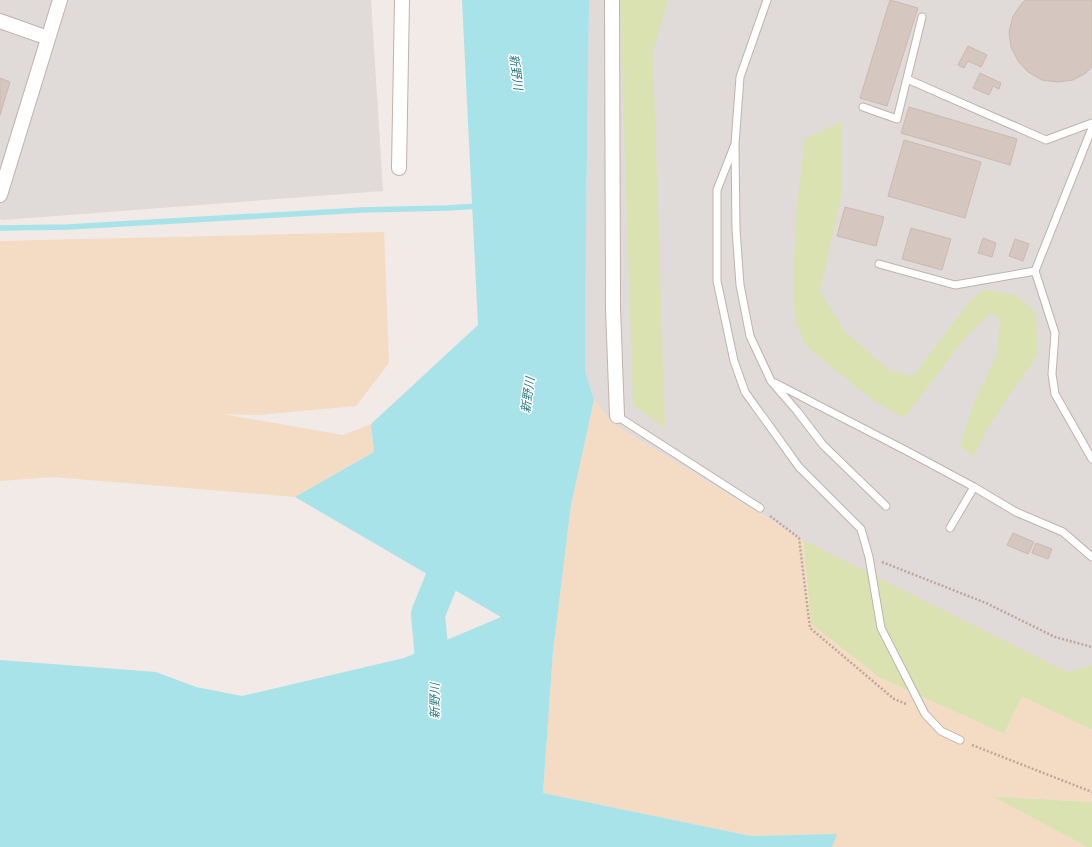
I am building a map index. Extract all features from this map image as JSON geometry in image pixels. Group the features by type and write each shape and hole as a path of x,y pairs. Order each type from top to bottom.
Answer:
{"street":[{"path":"0,195 60,0"},
{"path":"399,168 402,0"},
{"path":"612,0 613,308 617,416"},
{"path":"0,22 48,38"}],"lane":[{"path":"767,0 740,76 735,144 736,229 740,285 750,336 771,381 797,410 823,445 886,506"},
{"path":"863,107 897,119 922,17"},
{"path":"907,79 1046,140 1092,123"},
{"path":"1092,128 1035,271 1055,333 1052,374 1055,394 1092,459"},
{"path":"735,144 717,190 718,281 734,361 745,392 799,466 861,529 869,557 880,628 925,714 941,731 960,740"},
{"path":"879,264 955,285 1035,271"},
{"path":"771,381 905,450 974,487 1016,512 1063,532 1092,556"},
{"path":"617,416 760,508"},
{"path":"950,528 974,487"}],"path":[{"path":"760,508 799,538 810,628 894,699 925,714"},
{"path":"869,557 986,603 1055,637 1092,647"},
{"path":"960,740 1092,792"}],"shaded area":[{"path":"0,0 371,0 383,191 3,220 0,219"},
{"path":"589,0 1092,0 1092,676 1078,682 797,539 776,523 615,425 594,400 585,371"}],"green space":[{"path":"620,0 668,0 653,52 665,428 633,405"},
{"path":"841,122 841,196 820,291 846,333 890,371 913,376 971,300 985,290 1016,295 1036,313 1038,354 989,426 973,457 960,446 973,405 997,355 1000,320 991,312 966,337 904,418 875,402 805,345 795,321 793,281 796,214 805,139"},
{"path":"803,540 1067,672 1092,665 1092,730 1022,697 1004,734 880,678 811,624"},
{"path":"991,796 1092,802 1092,847 1087,847"}],"sand":[{"path":"384,232 389,363 356,406 258,415 222,414 343,435 371,424 374,452 295,497 53,477 0,481 0,241"},
{"path":"594,400 615,425 803,540 811,624 880,678 1004,734 1022,697 1092,730 1092,802 992,796 1087,847 832,847 836,834 751,836 543,793 553,651 571,505"}],"water":[{"path":"462,0 589,0 585,371 594,400 571,505 553,651 543,793 751,836 837,834 832,847 0,847 0,660 156,672 196,687 242,696 404,658 501,617 295,497 374,452 371,424 478,325"}],"building":[{"path":"890,0 918,8 887,106 860,98"},
{"path":"1025,0 1092,1 1092,67 1086,73 1073,80 1057,82 1042,80 1028,72 1018,61 1011,47 1009,32 1013,16"},
{"path":"968,46 987,55 981,67 968,61 964,68 958,65"},
{"path":"980,73 1001,83 999,89 993,86 989,95 973,88"},
{"path":"0,78 10,82 0,115"},
{"path":"909,107 1017,139 1010,165 901,133"},
{"path":"904,140 981,162 965,218 888,196"},
{"path":"845,207 884,217 876,246 837,236"},
{"path":"911,228 951,239 942,270 902,259"},
{"path":"983,238 996,243 992,257 978,253"},
{"path":"1015,239 1029,244 1023,261 1009,256"},
{"path":"1013,533 1034,542 1028,554 1007,545"},
{"path":"1036,543 1052,549 1048,559 1032,553"}],"waterway":[{"path":"0,228 68,227 362,210 479,206"},
{"name":"新野川","path":"435,692 428,614 451,557 464,543"}]}
